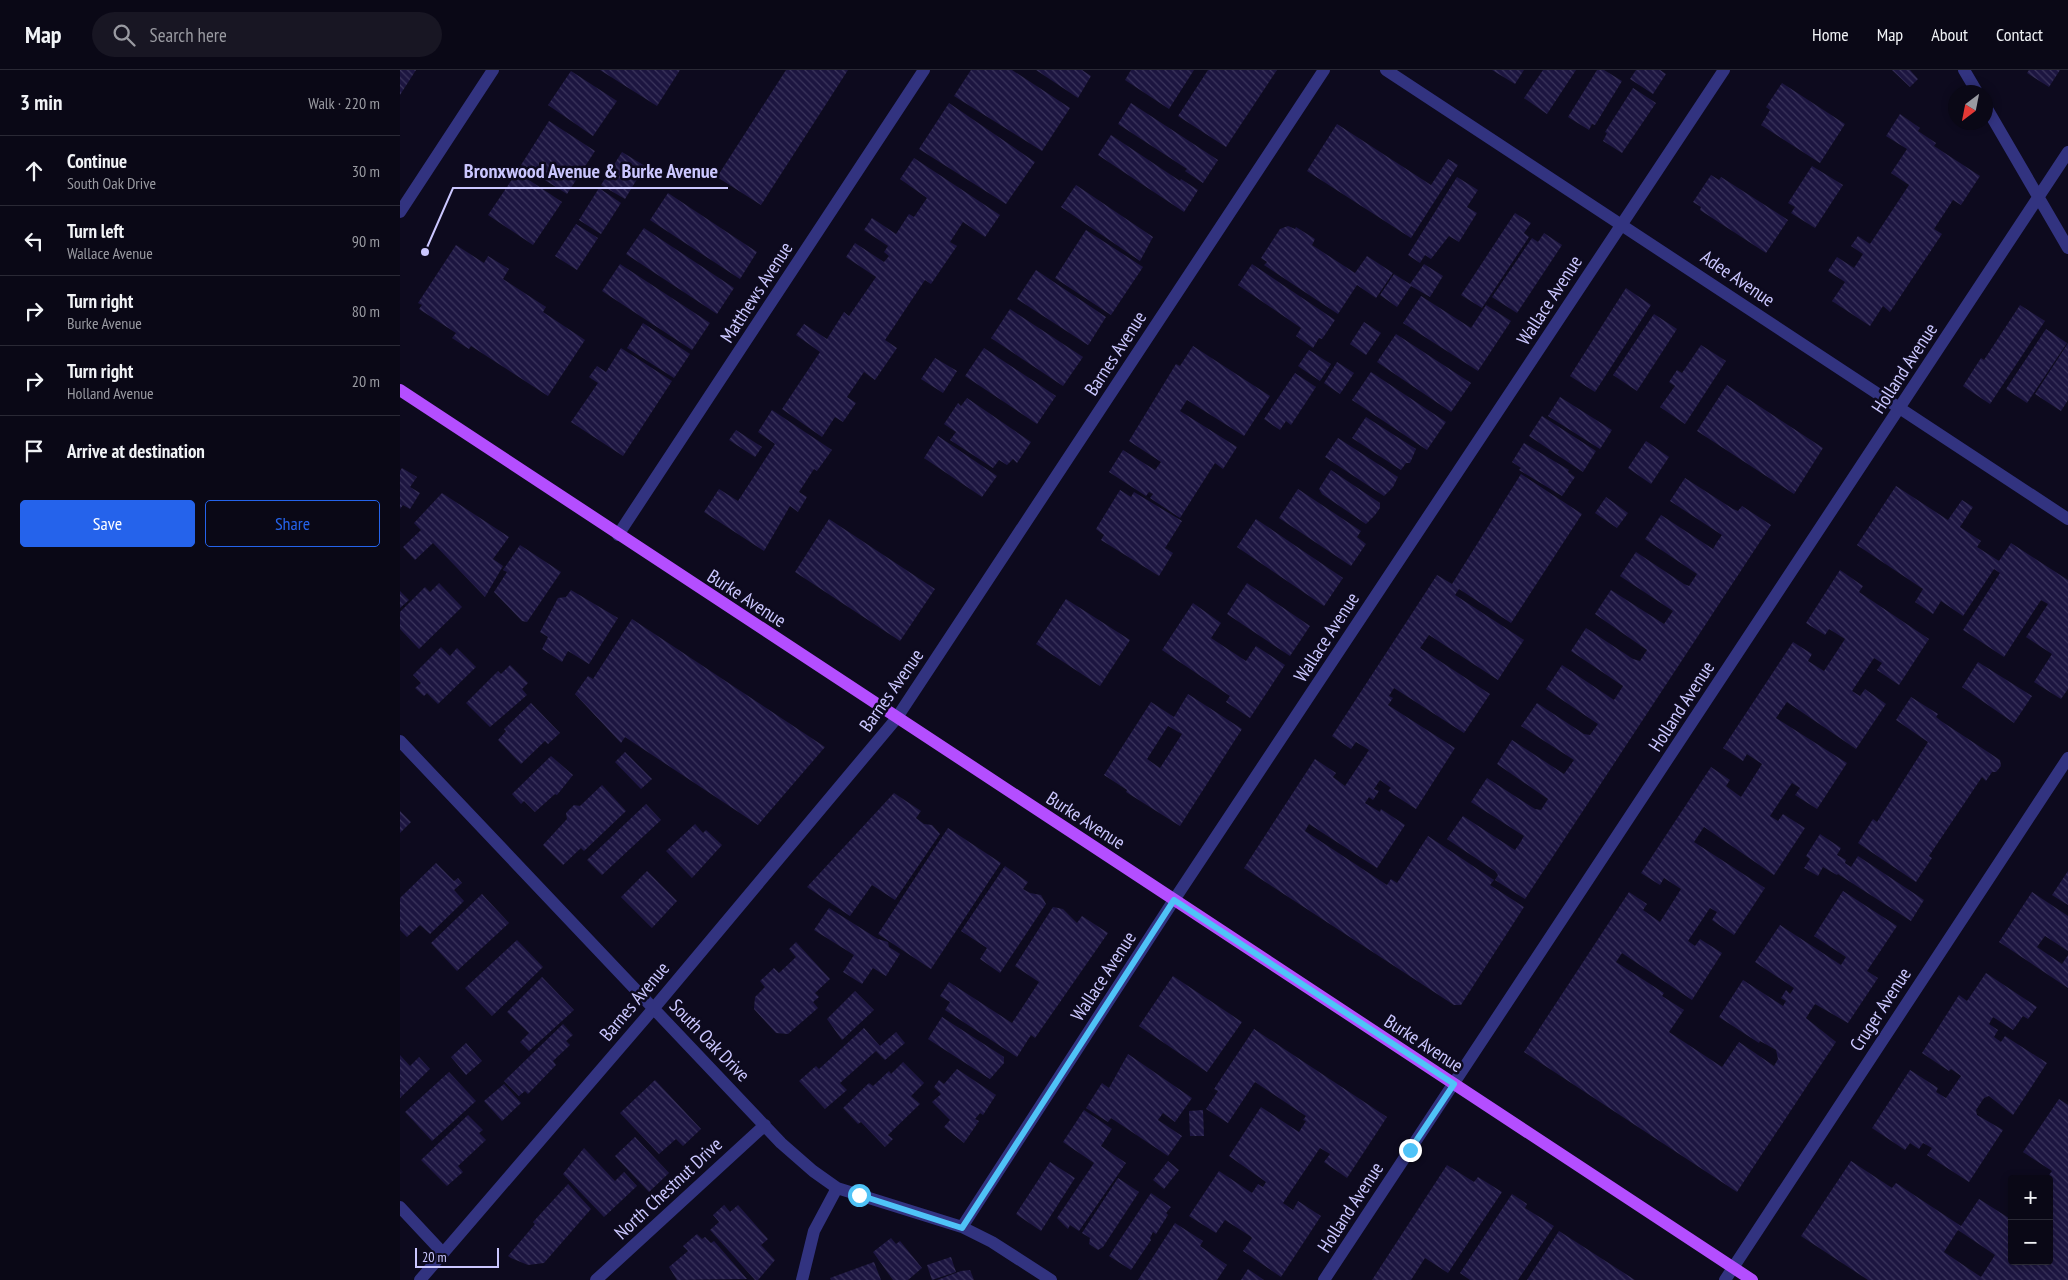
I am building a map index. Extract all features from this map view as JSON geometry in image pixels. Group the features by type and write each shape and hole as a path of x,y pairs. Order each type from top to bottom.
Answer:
{"main road":[{"name":"Burke Avenue","path":"400,390 896,719 1752,1280"}],"street":[{"path":"400,212 493,70"},
{"name":"Matthews Avenue","path":"618,535 924,70"},
{"name":"Barnes Avenue","path":"420,1280 654,1008 896,719 1324,70"},
{"name":"Adee Avenue","path":"1386,70 2068,519"},
{"name":"Wallace Avenue","path":"962,1228 1174,900 1724,70"},
{"path":"1964,70 1973,85"},
{"path":"1993,119 2068,248"},
{"name":"Holland Avenue","path":"1324,1280 2068,152"},
{"name":"South Oak Drive","path":"400,741 797,1158 837,1188 962,1228 999,1246 1051,1280"},
{"name":"Cruger Avenue","path":"1725,1280 2068,758"},
{"name":"North Chestnut Drive","path":"596,1280 765,1125"},
{"path":"802,1280 814,1231 837,1188"},
{"path":"400,1207 443,1253"}],"building":[{"path":"400,70 416,70 400,95"},
{"path":"600,70 680,70 657,106"},
{"path":"786,70 848,70 761,205 717,177"},
{"path":"971,70 1012,70 1070,108 1042,151 954,96"},
{"path":"1036,70 1082,70 1091,76 1078,98"},
{"path":"1131,70 1194,70 1169,109 1125,80"},
{"path":"1208,70 1277,70 1226,147 1178,116"},
{"path":"1492,70 1524,70 1515,84"},
{"path":"1543,70 1576,70 1547,114 1524,98"},
{"path":"1597,70 1604,70 1622,81 1595,125 1592,124 1589,130 1568,117"},
{"path":"1636,70 1660,70 1666,74 1653,94 1630,79"},
{"path":"1892,70 1910,70 1918,79 1910,87"},
{"path":"2029,70 2060,70 2049,87 2027,73"},
{"path":"571,71 617,101 593,136 548,105"},
{"path":"1782,83 1845,124 1820,163 1761,125 1770,110 1766,107"},
{"path":"1633,88 1656,103 1622,153 1603,141 1607,133 1605,132"},
{"path":"949,103 1035,162 1006,204 919,149"},
{"path":"1131,103 1218,160 1203,183 1185,171 1187,169 1118,124"},
{"path":"1900,114 1920,128 1918,131 1936,143 1934,146 1980,176 1961,205 1953,200 1934,229 1942,234 1890,312 1883,306 1870,326 1832,301 1845,282 1828,271 1837,257 1854,268 1863,254 1851,246 1858,236 1870,244 1909,185 1891,173 1907,149 1886,136"},
{"path":"549,121 595,151 567,194 521,165"},
{"path":"1337,124 1431,185 1448,159 1458,165 1411,238 1307,171"},
{"path":"1111,135 1180,181 1181,179 1198,190 1184,212 1098,155"},
{"path":"622,152 645,166 625,199 601,185"},
{"path":"914,158 1000,215 985,237 963,222 950,242 957,246 931,284 925,280 885,340 897,348 875,380 864,372 847,397 856,403 843,422 835,417 822,437 782,409 820,352 796,335 804,324 827,339 844,312 849,316 876,277 846,257 855,243 884,262 889,256 884,252 888,246 864,230 872,218 896,234 909,214 914,217 927,198 900,179"},
{"path":"1812,166 1843,185 1815,228 1791,213 1795,207 1788,203"},
{"path":"517,172 562,202 533,245 488,215"},
{"path":"1711,175 1719,180 1721,177 1788,220 1766,253 1700,210 1701,207 1693,202"},
{"path":"1457,177 1478,190 1467,207 1477,213 1459,242 1449,236 1431,259 1425,255 1420,263 1408,255"},
{"path":"1076,185 1153,237 1140,261 1061,207"},
{"path":"599,188 621,203 601,234 579,220"},
{"path":"668,193 757,252 740,279 650,220"},
{"path":"1515,213 1531,223 1524,233 1529,237 1482,308 1461,295"},
{"path":"576,224 598,238 577,270 555,256"},
{"path":"1288,226 1295,229 1296,227 1315,239 1312,245 1355,273 1367,256 1393,273 1376,298 1357,285 1338,314 1264,265 1267,262 1261,258 1280,229"},
{"path":"644,228 734,288 717,314 626,254"},
{"path":"1086,230 1143,267 1111,315 1055,278"},
{"path":"1544,233 1562,245 1517,313 1492,297 1532,238 1538,242"},
{"path":"456,245 484,263 488,256 509,269 503,279 546,307 543,312 585,340 548,396 471,346 469,349 452,338 456,333 419,309 422,305 418,303"},
{"path":"620,264 710,323 692,350 602,291"},
{"path":"1252,264 1335,320 1322,339 1319,338 1313,348 1296,336 1301,328 1238,285"},
{"path":"1424,264 1443,276 1430,297 1411,286 1397,307 1380,295 1394,274 1410,284"},
{"path":"1036,270 1106,317 1088,345 1017,299"},
{"path":"1626,288 1651,305 1595,392 1570,376"},
{"path":"1421,296 1471,328 1486,305 1511,321 1478,371 1403,323"},
{"path":"2020,305 2045,321 1990,404 1963,386 1981,358 1984,360"},
{"path":"1010,309 1083,357 1063,386 991,338"},
{"path":"1654,314 1677,329 1637,391 1613,375"},
{"path":"1364,322 1381,333 1366,355 1350,344"},
{"path":"643,323 690,354 674,378 627,348"},
{"path":"2046,329 2067,343 2027,403 2006,389"},
{"path":"1396,334 1471,383 1451,412 1377,362"},
{"path":"2068,343 2068,400 2061,411 2035,394"},
{"path":"1701,345 1726,361 1685,424 1660,407 1675,386 1669,382 1677,370 1682,373"},
{"path":"1193,346 1270,396 1244,436 1187,400 1180,411 1237,447 1223,469 1215,463 1180,518 1150,498 1153,494 1149,492 1146,496 1109,472 1123,450 1155,470 1161,462 1129,441 1176,364 1180,366"},
{"path":"621,348 672,381 623,456 571,422 598,383 589,377 597,366 606,372"},
{"path":"984,348 1056,396 1037,424 965,376"},
{"path":"1309,350 1331,364 1320,381 1298,366"},
{"path":"935,358 957,371 943,393 921,379"},
{"path":"1337,362 1354,373 1340,394 1324,383"},
{"path":"1371,372 1446,422 1427,450 1352,400"},
{"path":"1295,373 1316,387 1291,425 1286,421 1280,430 1264,419"},
{"path":"1727,385 1823,448 1794,494 1697,431"},
{"path":"1560,397 1612,430 1600,449 1548,416"},
{"path":"967,398 1031,442 1017,463 1013,459 1007,465 999,460 993,468 950,440 956,432 944,424 958,403 961,406"},
{"path":"772,410 832,450 817,471 814,469 799,492 807,497 798,512 790,506 764,551 704,512 719,489 738,501 775,444 758,432"},
{"path":"1542,416 1596,451 1583,472 1529,436"},
{"path":"1366,417 1416,449 1410,463 1406,463 1401,470 1352,438"},
{"path":"736,430 762,447 755,457 729,440"},
{"path":"938,436 997,476 982,497 924,458"},
{"path":"1338,438 1398,477 1393,487 1384,496 1325,457"},
{"path":"1646,441 1669,457 1651,484 1628,468"},
{"path":"1524,443 1569,470 1568,472 1575,477 1562,496 1519,470 1521,468 1512,462"},
{"path":"402,468 417,477 410,487 420,493 410,509 403,505 400,509 400,471"},
{"path":"1331,470 1380,503 1380,508 1366,524 1322,494 1319,489"},
{"path":"1521,474 1582,514 1511,623 1459,589 1455,595 1524,640 1498,680 1429,635 1420,648 1490,694 1464,733 1394,688 1389,696 1393,698 1388,705 1455,748 1416,809 1388,791 1391,788 1380,780 1374,789 1379,791 1373,800 1369,797 1365,803 1380,812 1381,809 1405,825 1377,868 1309,824 1305,831 1387,885 1391,879 1397,883 1428,836 1494,880 1490,885 1524,907 1461,1005 1454,1005 1244,868 1315,759 1336,773 1333,777 1345,786 1369,750 1356,742 1351,749 1332,736 1437,575 1452,584"},
{"path":"1685,478 1733,509 1738,511 1742,506 1771,525 1525,899 1495,880 1498,875 1495,871 1447,839 1463,816 1515,850 1520,843 1524,836 1471,802 1487,778 1535,809 1541,810 1548,799 1497,764 1512,740 1564,774 1574,760 1521,726 1537,703 1584,734 1590,735 1598,724 1546,689 1562,665 1614,700 1623,686 1571,651 1586,628 1633,659 1640,661 1647,650 1595,614 1611,590 1664,624 1673,611 1620,576 1636,552 1689,586 1697,574 1645,539 1661,515 1713,549 1722,535 1670,501"},
{"path":"1896,486 1948,520 1962,500 1973,507 1960,527 1981,541 1977,547 1999,561 2011,543 2068,580 2068,689 2061,699 2034,682 2052,654 2026,637 2048,604 2041,600 2004,657 1963,630 2000,573 1994,569 1963,616 1941,601 1933,614 1915,602 1923,589 1857,545"},
{"path":"1298,489 1361,531 1357,537 1366,544 1351,566 1279,518"},
{"path":"1120,490 1131,497 1134,492 1182,521 1165,548 1173,553 1159,576 1101,540 1104,535 1096,529"},
{"path":"442,493 509,537 493,559 503,566 485,597 433,543 415,560 403,547 421,530 414,523"},
{"path":"1606,497 1628,513 1617,528 1595,513"},
{"path":"829,519 935,589 900,641 795,572"},
{"path":"1256,519 1343,578 1324,606 1237,547"},
{"path":"520,545 561,572 527,622 522,621 494,592 507,572 503,570"},
{"path":"1840,570 1863,586 1859,592 1929,639 1899,685 1877,670 1882,663 1874,658 1852,691 1860,696 1865,689 1886,704 1856,749 1787,702 1776,718 1847,763 1817,809 1795,795 1800,788 1792,783 1770,816 1778,821 1783,814 1805,828 1774,875 1704,827 1694,842 1765,888 1734,935 1712,920 1717,912 1710,908 1688,941 1695,946 1700,939 1722,953 1692,1000 1622,953 1616,962 1664,993 1662,996 1684,1010 1669,1032 1722,1067 1739,1042 1774,1066 1778,1059 1776,1050 1760,1041 1759,1043 1719,1017 1743,980 1783,1006 1786,1001 1781,998 1786,990 1790,994 1794,988 1755,962 1780,925 1841,965 1846,957 1814,936 1843,891 1897,926 1867,971 1878,978 1848,1023 1815,1004 1806,1018 1836,1042 1737,1192 1524,1052 1629,892 1647,904 1643,910 1660,922 1681,889 1664,878 1660,885 1641,873 1711,767 1730,780 1726,786 1741,797 1762,764 1747,754 1743,761 1723,748 1793,642 1812,654 1808,661 1824,671 1845,639 1829,629 1825,635 1806,623"},
{"path":"439,583 462,607 419,649 400,629 400,612 425,587 430,592"},
{"path":"1247,583 1310,626 1290,656 1227,614"},
{"path":"571,590 618,618 589,664 568,651 562,662 542,649 548,637 540,632 558,598 566,597"},
{"path":"400,591 409,600 400,608"},
{"path":"1066,599 1130,640 1100,686 1036,644"},
{"path":"1193,603 1221,623 1211,638 1246,661 1256,646 1285,665 1250,718 1226,702 1230,696 1162,650"},
{"path":"632,619 825,747 758,825 625,737 621,743 575,694 588,676 593,679"},
{"path":"441,647 450,656 457,648 476,667 438,704 427,693 424,696 415,688 421,683 413,675"},
{"path":"1978,662 2032,696 2014,723 1962,687"},
{"path":"510,665 528,683 522,689 527,695 490,727 466,703 498,671 501,674"},
{"path":"1188,694 1242,729 1180,826 1126,792 1127,790 1104,775 1151,702 1174,717","holes":["1168,726 1182,734 1160,768 1147,759"]},
{"path":"1911,697 1938,714 1936,717 1941,721 2000,760 2001,766 1996,772 1992,772 1986,781 1982,777 1929,856 1932,858 1916,882 1858,843 1873,819 1877,822 1928,742 1896,720"},
{"path":"531,703 560,733 548,744 545,741 521,764 498,740 506,731 504,729"},
{"path":"625,752 652,779 641,789 615,762"},
{"path":"551,756 573,775 557,795 555,794 535,812 524,801 521,804 512,794"},
{"path":"602,785 626,811 584,851 581,848 563,865 543,845 567,819 566,813 574,805 580,806"},
{"path":"894,793 921,811 916,818 924,824 932,825 940,834 895,900 872,885 850,916 807,887"},
{"path":"646,804 661,820 602,875 587,860"},
{"path":"400,811 411,822 400,833"},
{"path":"695,824 703,833 706,830 722,845 692,878 666,851"},
{"path":"948,828 1001,863 931,969 878,934"},
{"path":"1820,834 1841,848 1837,855 1846,860 1845,863 1851,867 1858,856 1924,900 1911,921 1838,874 1823,867 1818,876 1804,868 1810,859 1806,856"},
{"path":"436,863 454,881 458,878 462,883 454,890 464,901 430,934 420,925 407,937 400,930 400,898"},
{"path":"1005,866 1028,882 1023,889 1030,893 1041,895 1046,904 1000,973 980,959 987,948 961,931"},
{"path":"647,871 677,901 652,928 621,897"},
{"path":"2068,871 2068,905 2052,895"},
{"path":"2032,892 2068,916 2068,951 2045,936 2037,947 2062,964 2068,955 2068,988 1999,942"},
{"path":"482,894 509,923 457,971 431,943"},
{"path":"1053,907 1063,909 1077,923 1082,916 1108,933 1035,1038 1031,1035 1017,1057 945,1010 950,1002 940,996 949,982 1012,1023 1039,982 1015,966"},
{"path":"829,908 878,939 888,942 889,947 900,954 886,976 873,968 862,984 843,972 854,955 814,930"},
{"path":"517,940 543,967 492,1016 465,988"},
{"path":"796,942 830,979 815,993 819,997 813,1002 818,1008 788,1034 776,1033 754,1009 755,997 765,987 760,981 774,968 779,973 796,957 789,949"},
{"path":"1986,973 2037,1007 2028,1019 2023,1016 2013,1030 1993,1017 1989,1024 1998,1030 1994,1037 2001,1042 2005,1036 2047,1063 2013,1115 1989,1096 1984,1098 1976,1110 1977,1115 2003,1130 1969,1182 1927,1155 1932,1148 1923,1143 1919,1149 1910,1143 1905,1150 1872,1128 1910,1070 1938,1088 1936,1092 1946,1098 1961,1076 1951,1069 1949,1071 1922,1053 1959,995 1967,1001"},
{"path":"1173,976 1242,1022 1207,1072 1139,1026"},
{"path":"542,977 574,1010 529,1051 520,1042 529,1033 507,1012"},
{"path":"855,991 874,1010 842,1040 827,1019"},
{"path":"942,1017 1004,1057 1004,1063 990,1079 928,1039"},
{"path":"563,1024 573,1035 566,1041 570,1045 553,1061 556,1065 528,1094 525,1091 519,1096 504,1081"},
{"path":"864,1028 880,1046 896,1032 905,1043 885,1060 876,1051 840,1083 847,1090 825,1109 799,1081 816,1066 819,1069"},
{"path":"1254,1029 1387,1117 1347,1178 1324,1162 1330,1154 1320,1148 1283,1203 1293,1210 1298,1201 1321,1216 1281,1277 1243,1251 1252,1238 1250,1236 1225,1220 1216,1233 1189,1216 1219,1171 1252,1193 1258,1184 1263,1187 1266,1182 1229,1156 1261,1107 1299,1132 1306,1121 1303,1120 1306,1116 1255,1082 1228,1123 1206,1109 1218,1091 1214,1089"},
{"path":"466,1043 482,1061 466,1075 451,1057"},
{"path":"1128,1054 1192,1098 1175,1122 1163,1113 1158,1120 1182,1136 1168,1156 1111,1118 1108,1122 1086,1108 1102,1083 1109,1088"},
{"path":"400,1055 410,1066 419,1057 430,1069 400,1098"},
{"path":"903,1062 924,1083 911,1096 920,1104 888,1135 893,1139 885,1147 861,1122 858,1124 843,1108 869,1083 873,1086 889,1071 891,1074"},
{"path":"957,1069 996,1095 983,1115 980,1113 975,1119 979,1121 964,1143 944,1127 950,1120 932,1102 941,1094 934,1087 939,1080 944,1084"},
{"path":"449,1072 476,1101 432,1141 405,1112"},
{"path":"655,1080 701,1129 683,1146 676,1139 659,1154 620,1113"},
{"path":"504,1084 521,1103 502,1121 484,1101"},
{"path":"2059,1099 2068,1105 2068,1280 1868,1280 1801,1236 1851,1161 1892,1188 1896,1183 1961,1226 1979,1199 2008,1217 2008,1265 2053,1265 2053,1175 2049,1175 2052,1171 2023,1152","holes":["1958,1230 1995,1255 1981,1277 1944,1252"]},
{"path":"1084,1110 1112,1129 1101,1146 1126,1163 1079,1231 1070,1225 1068,1229 1057,1218 1094,1163 1063,1142"},
{"path":"1203,1110 1204,1136 1190,1136 1189,1111"},
{"path":"468,1115 483,1130 479,1133 486,1140 458,1166 463,1172 447,1186 421,1160"},
{"path":"635,1137 669,1173 649,1192 615,1156"},
{"path":"584,1148 615,1181 624,1172 637,1186 604,1217 563,1174"},
{"path":"1168,1161 1179,1170 1164,1189 1153,1180"},
{"path":"1050,1162 1075,1178 1041,1231 1016,1214"},
{"path":"1447,1165 1474,1182 1478,1177 1502,1192 1448,1273 1425,1258 1411,1280 1372,1280"},
{"path":"1118,1178 1139,1192 1103,1247 1098,1250 1089,1244 1090,1238 1082,1233"},
{"path":"568,1184 591,1209 544,1263 528,1265 508,1256 535,1224 533,1222"},
{"path":"1151,1193 1171,1207 1156,1234 1153,1232 1151,1240 1131,1270 1109,1256"},
{"path":"1512,1194 1527,1204 1525,1208 1554,1226 1518,1280 1470,1280 1460,1273"},
{"path":"724,1205 730,1212 738,1205 768,1239 761,1245 775,1260 758,1280 755,1280 710,1230 719,1222 713,1215"},
{"path":"1175,1223 1203,1241 1200,1246 1227,1265 1217,1280 1138,1280"},
{"path":"1559,1231 1635,1280 1527,1280"},
{"path":"697,1234 702,1239 705,1237 711,1243 714,1241 747,1279 677,1280 669,1267 688,1251 683,1246"},
{"path":"891,1238 896,1244 900,1241 922,1268 908,1280 893,1280 873,1252"},
{"path":"951,1257 956,1272 932,1280 927,1265"},
{"path":"874,1262 881,1280 831,1280 830,1278"},
{"path":"1248,1269 1264,1280 1241,1280"},
{"path":"970,1270 974,1280 937,1280 961,1271"}],"place":[{"name":"Bronxwood Avenue & Burke Avenue","path":"425,252"}],"route":[{"path":"859,1195 926,1214 962,1228 1174,900 1454,1084 1410,1150"}]}
